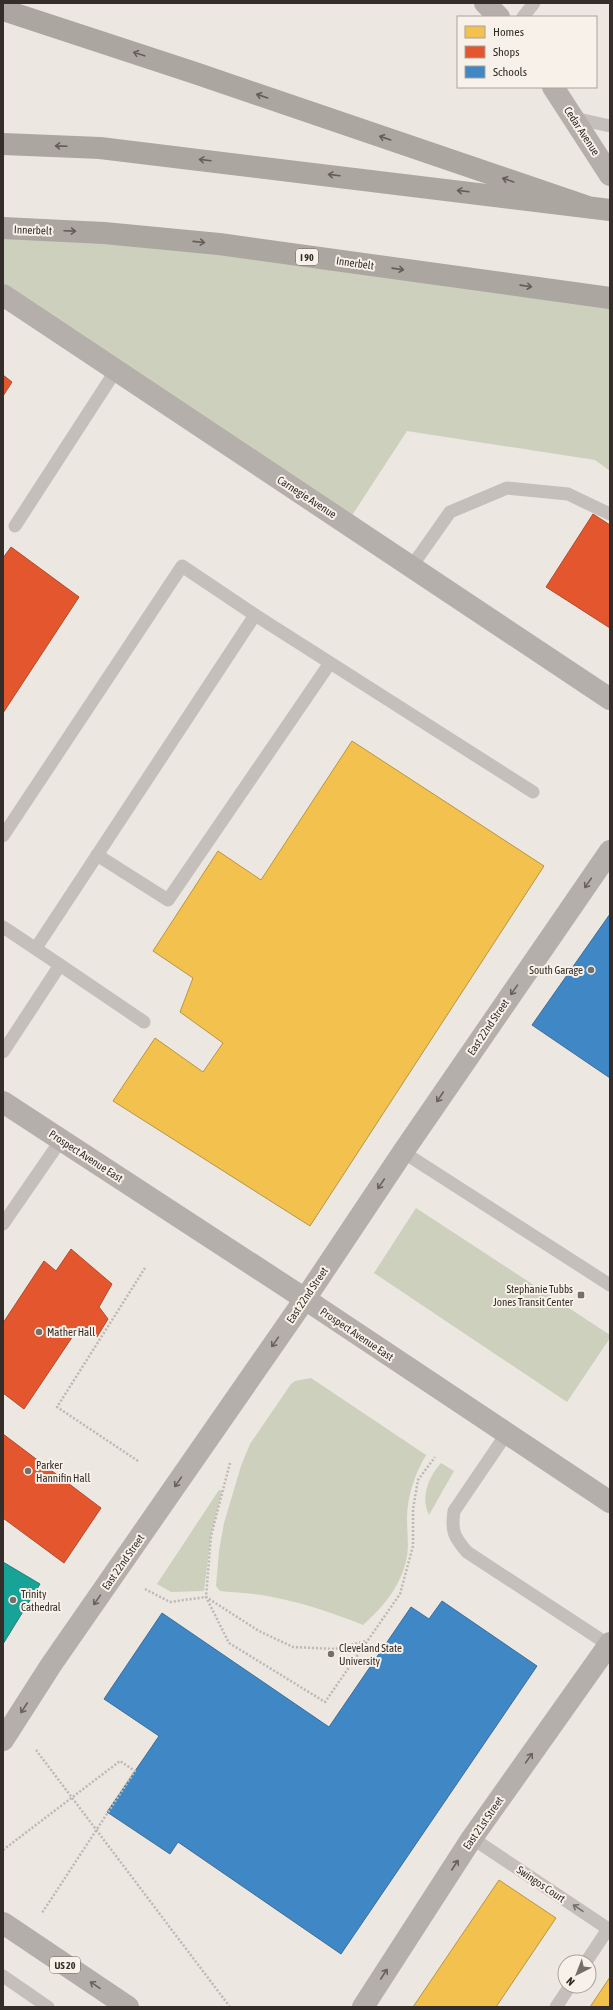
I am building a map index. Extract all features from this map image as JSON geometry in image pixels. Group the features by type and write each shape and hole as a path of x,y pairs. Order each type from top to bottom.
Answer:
{"highway":[{"path":"3,10 195,73 585,206"},
{"path":"3,144 108,149 610,210"},
{"name":"Innerbelt","path":"3,228 104,233 219,244 610,298"}],"main road":[{"name":"US 20","path":"3,1923 128,2007"}],"street":[{"path":"485,3 498,16"},
{"name":"Cedar Avenue","path":"554,88 607,170"},
{"name":"Carnegie Avenue","path":"3,295 610,699"},
{"name":"East 22nd Street","path":"3,1740 51,1665 305,1299 403,1152 610,851"},
{"name":"Prospect Avenue East","path":"3,1102 305,1299 610,1502"},
{"name":"East 21st Street","path":"363,2007 472,1838 609,1644"}],"lane":[{"path":"523,16 534,3"},
{"path":"574,118 610,126"},
{"path":"15,526 116,370"},
{"path":"412,566 450,512 507,488 568,494 610,514"},
{"path":"3,836 182,566 255,615 533,792"},
{"path":"36,948 255,615"},
{"path":"97,855 168,900 330,663"},
{"path":"3,926 144,1022"},
{"path":"3,1052 60,964"},
{"path":"3,1224 61,1140"},
{"path":"403,1152 610,1285"},
{"path":"507,1433 454,1511 452,1524 456,1539 467,1552 609,1644"},
{"name":"Swingos Court","path":"472,1838 609,1929"},
{"path":"592,1954 609,1929"},
{"path":"3,1976 48,2007"},
{"path":"556,2007 565,1994"}],"path":[{"path":"138,1461 57,1407 145,1268"},
{"path":"230,1463 211,1536 206,1597 230,1643 325,1702 400,1594 413,1546 413,1509 418,1480 435,1457"},
{"path":"145,1589 170,1602 206,1597 259,1631 293,1647 335,1649 367,1641"},
{"path":"36,1750 230,2007"},
{"path":"3,1850 120,1761 135,1771 42,1913"}],"green space":[{"path":"3,228 610,298 610,471 595,460 407,431 347,523 3,295"},
{"path":"416,1208 610,1335 610,1338 567,1402 374,1273"},
{"path":"311,1378 426,1455 418,1470 408,1502 408,1552 405,1567 391,1594 363,1625 329,1612 296,1602 259,1595 220,1591 216,1586 219,1551 224,1523 241,1466 250,1444 291,1384 295,1381"},
{"path":"441,1463 454,1471 429,1515 425,1501 427,1487 433,1474"},
{"path":"219,1490 222,1491 211,1534 204,1591 171,1592 157,1584"}],"building: Homes":[{"path":"352,741 544,866 310,1226 113,1101 155,1038 203,1072 223,1043 180,1012 193,978 153,951 218,851 261,880"},
{"path":"499,1880 556,1918 496,2007 413,2007"},
{"path":"610,1977 610,2007 590,2007"}],"building: Shops":[{"path":"3,375 12,382 3,396"},
{"path":"593,514 610,525 610,628 546,587"},
{"path":"11,547 79,597 3,713 3,558"},
{"name":"Mather Hall","path":"71,1249 112,1284 99,1307 108,1319 97,1337 79,1327 24,1409 3,1393 3,1323 44,1261 56,1271"},
{"name":"Parker Hannifin Hall","path":"3,1434 101,1508 64,1563 3,1518"}],"building: Schools":[{"name":"South Garage","path":"610,914 610,1078 532,1025"},
{"path":"442,1601 537,1666 341,1954 178,1842 170,1854 107,1812 159,1736 104,1699 162,1613 329,1727 411,1607 429,1619"}],"building: Public":[{"path":"3,1562 40,1584 3,1644"}],"place":[{"name":"South Garage","path":"591,970"},
{"name":"Stephanie Tubbs Jones Transit Center","path":"581,1295"},
{"name":"Mather Hall","path":"39,1332"},
{"name":"Parker Hannifin Hall","path":"28,1471"},
{"name":"Trinity Cathedral","path":"13,1600"},
{"name":"Cleveland State University","path":"331,1654"}]}
